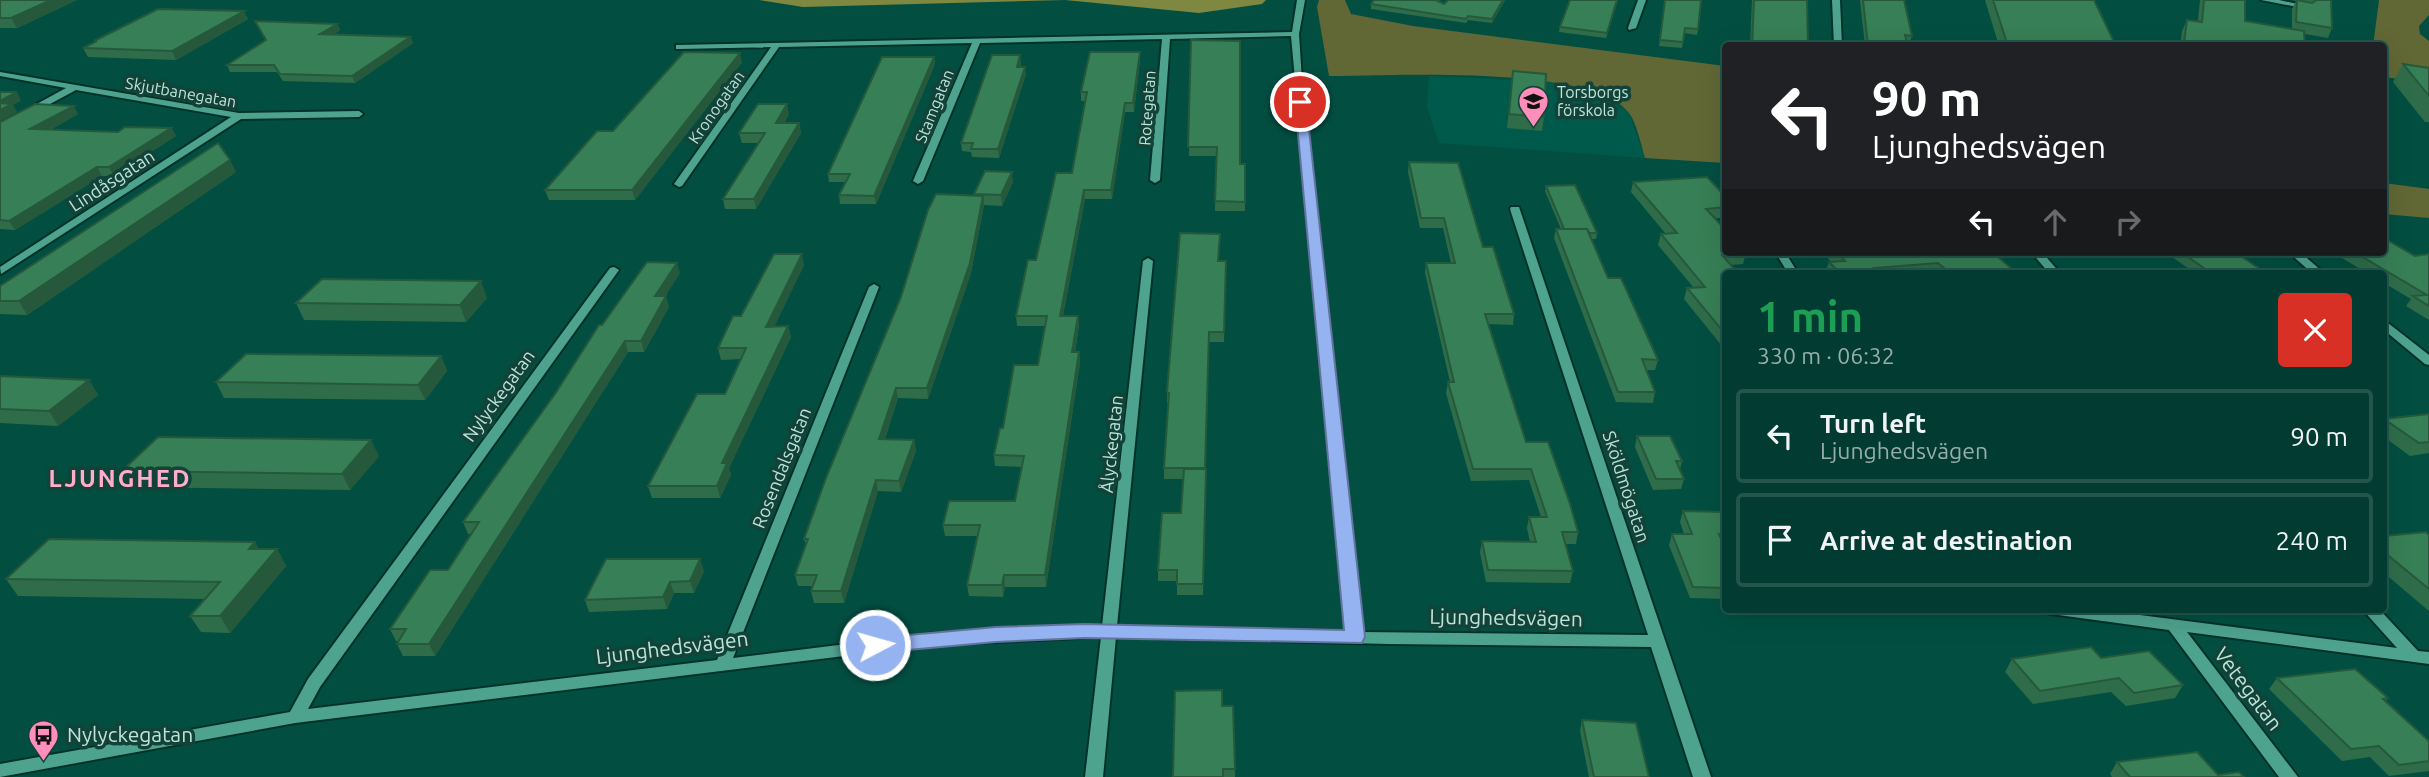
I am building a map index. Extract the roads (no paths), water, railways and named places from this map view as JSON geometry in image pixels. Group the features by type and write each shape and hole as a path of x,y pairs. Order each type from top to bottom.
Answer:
{"street":[{"path":"1301,0 1295,34 1354,637"},
{"path":"1632,28 1642,0"},
{"path":"1836,0 1838,42"},
{"path":"2265,0 2308,7"},
{"path":"679,47 1295,34"},
{"name":"Rotegatan","path":"1156,180 1166,38"},
{"name":"Stamgatan","path":"918,181 976,42"},
{"name":"Kronogatan","path":"678,184 776,46"},
{"name":"Skjutbanegatan","path":"0,74 239,116 359,114"},
{"path":"0,128 75,87"},
{"name":"Lindåsgatan","path":"1,271 239,116"},
{"name":"Sköldmögatan","path":"1515,209 1702,777"},
{"path":"2040,256 2052,270"},
{"path":"2297,256 2315,270"},
{"name":"Ålyckegatan","path":"1094,777 1148,261"},
{"name":"Nylyckegatan","path":"295,718 314,684 614,270"},
{"name":"Rosendalsgatan","path":"723,663 874,287"},
{"path":"2387,326 2429,361"},
{"path":"2079,613 2422,657"},
{"path":"2374,613 2422,657"},
{"name":"Vetegatan","path":"2175,627 2289,777"},
{"name":"Ljunghedsvägen","path":"0,771 295,718 723,663 935,639 1111,631 1656,641"}],"place":[{"name":"Torsborgs förskola","path":"1534,128"},
{"name":"Nylyckegatan","path":"44,762"}],"district":[{"name":"LJUNGHED","path":"120,479"}]}
